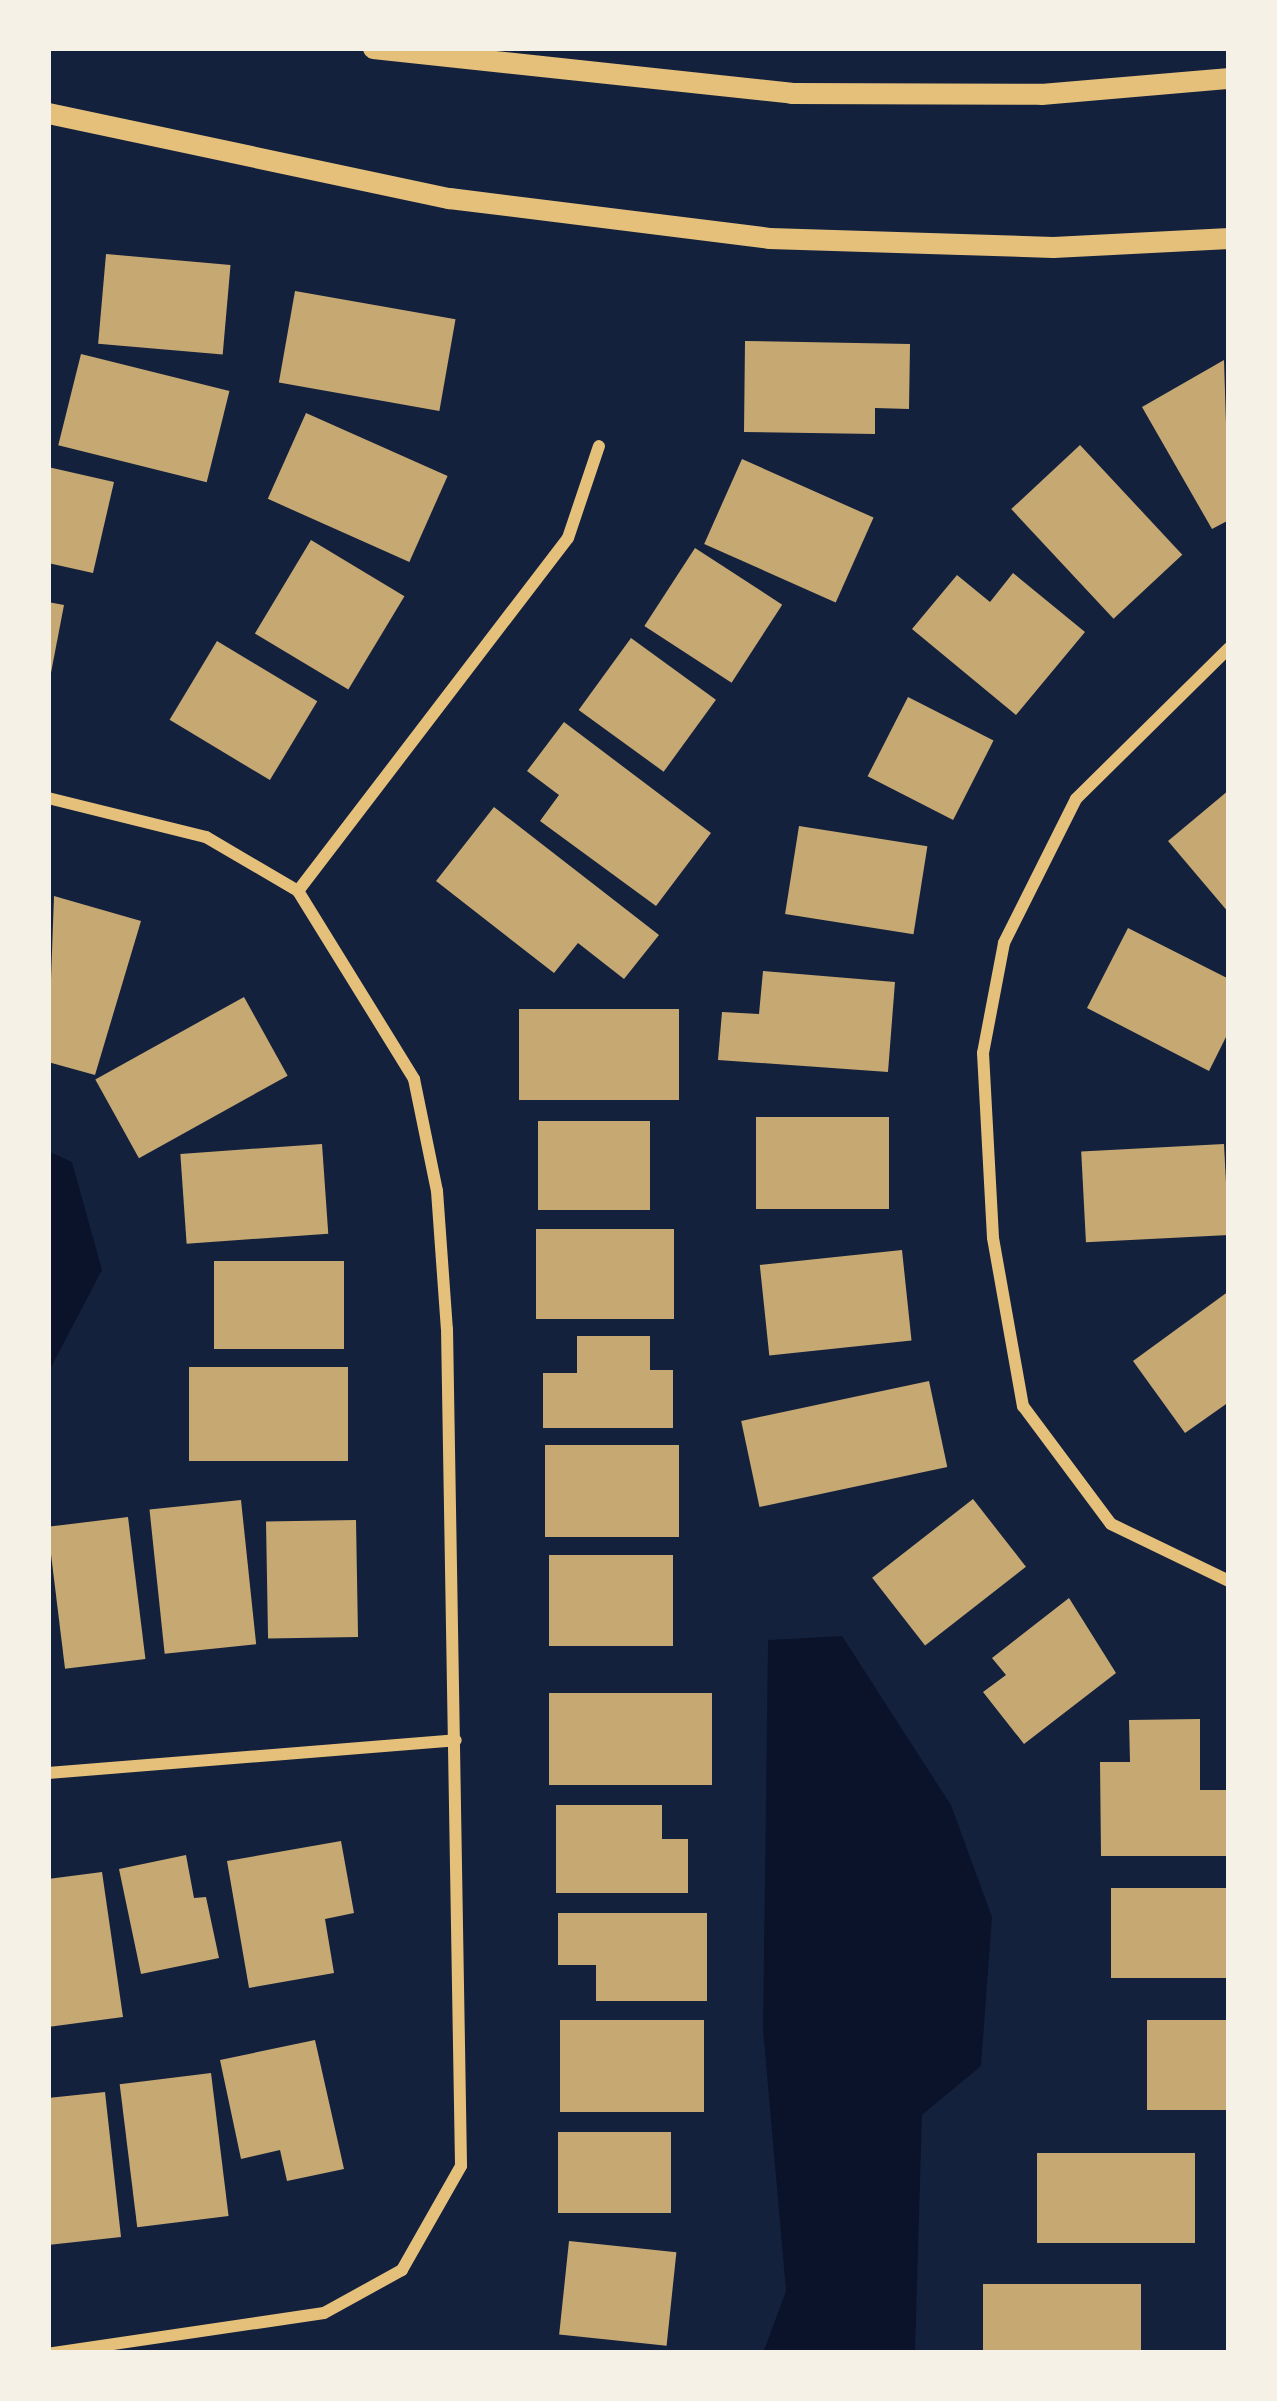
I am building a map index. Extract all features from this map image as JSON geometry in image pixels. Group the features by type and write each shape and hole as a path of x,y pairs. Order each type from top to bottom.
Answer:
{"street":[{"path":"373,48 791,93 1041,94 1229,78"},
{"path":"48,113 144,139 449,198 769,238 1053,247 1229,238"},
{"path":"298,891 568,538 598,446"},
{"path":"1229,648 1076,799 1004,943 982,1053 993,1238 1023,1406 1111,1524 1229,1581"},
{"path":"48,798 206,837 298,891 414,1079 437,1191 456,1740 460,2167 402,2270 324,2312 52,2353"},
{"path":"48,1773 456,1740"}],"water":[{"path":"48,1151 72,1162 102,1270 48,1373"},
{"path":"842,1636 951,1805 992,1917 981,2066 922,2115 915,2353 763,2353 786,2291 763,2029 768,1640"}],"building":[{"path":"106,254 231,265 223,355 98,344"},
{"path":"295,291 456,319 439,411 279,383"},
{"path":"745,341 910,344 909,409 875,408 875,434 744,432"},
{"path":"81,354 229,391 207,482 58,445"},
{"path":"1224,360 1229,520 1212,529 1142,407"},
{"path":"306,413 448,476 409,562 268,499"},
{"path":"1080,445 1182,555 1114,619 1011,509"},
{"path":"742,459 874,518 836,603 704,544"},
{"path":"48,467 114,482 93,573 48,563"},
{"path":"311,540 404,596 348,690 255,633"},
{"path":"695,548 782,605 732,683 644,626"},
{"path":"1013,573 1085,632 1016,715 912,629 957,575 990,602"},
{"path":"48,602 64,605 50,678 48,678"},
{"path":"631,638 716,700 664,772 579,710"},
{"path":"217,641 317,701 270,780 170,720"},
{"path":"908,697 994,741 953,820 868,776"},
{"path":"564,722 711,833 656,906 540,821 559,795 527,771"},
{"path":"1229,790 1229,913 1168,841"},
{"path":"494,807 659,935 624,979 578,943 554,973 436,881"},
{"path":"799,826 927,846 913,934 785,914"},
{"path":"54,896 141,921 95,1075 48,1062"},
{"path":"1128,928 1229,979 1229,1031 1209,1071 1087,1008"},
{"path":"763,971 895,982 888,1072 718,1060 722,1012 759,1014"},
{"path":"244,997 288,1076 139,1158 95,1079"},
{"path":"519,1009 679,1009 679,1100 519,1100"},
{"path":"756,1117 889,1117 889,1209 756,1209"},
{"path":"538,1121 650,1121 650,1210 538,1210"},
{"path":"322,1144 328,1234 187,1244 180,1154"},
{"path":"1224,1144 1229,1235 1086,1242 1081,1151"},
{"path":"536,1229 674,1229 674,1319 536,1319"},
{"path":"902,1250 912,1341 769,1355 760,1265"},
{"path":"214,1261 344,1261 344,1349 214,1349"},
{"path":"1229,1291 1229,1402 1185,1433 1133,1361"},
{"path":"577,1336 650,1336 650,1370 673,1370 673,1428 543,1428 543,1373 577,1373"},
{"path":"189,1367 348,1367 348,1461 189,1461"},
{"path":"929,1381 947,1467 759,1507 741,1421"},
{"path":"545,1445 679,1445 679,1537 545,1537"},
{"path":"973,1499 1026,1567 925,1646 872,1578"},
{"path":"241,1500 256,1644 165,1654 150,1510"},
{"path":"128,1517 145,1659 65,1669 48,1527"},
{"path":"356,1520 358,1637 268,1639 266,1522"},
{"path":"549,1555 673,1555 673,1646 549,1646"},
{"path":"1069,1598 1116,1673 1024,1744 983,1692 1006,1675 992,1658"},
{"path":"549,1693 712,1693 712,1785 549,1785"},
{"path":"1200,1719 1200,1790 1229,1790 1229,1856 1101,1856 1100,1762 1130,1762 1129,1720"},
{"path":"556,1805 662,1805 662,1839 688,1839 688,1893 556,1893"},
{"path":"341,1841 354,1913 325,1919 334,1973 249,1988 227,1861"},
{"path":"186,1855 194,1898 206,1897 219,1958 141,1974 119,1869"},
{"path":"102,1872 123,2017 48,2027 48,1879"},
{"path":"1111,1888 1229,1888 1229,1978 1111,1978"},
{"path":"558,1913 707,1913 707,2001 596,2001 596,1965 558,1965"},
{"path":"560,2020 704,2020 704,2112 560,2112"},
{"path":"1147,2020 1229,2020 1229,2110 1147,2110"},
{"path":"315,2040 344,2169 287,2181 280,2150 241,2159 220,2060"},
{"path":"211,2073 229,2216 137,2227 120,2084"},
{"path":"105,2092 121,2237 48,2245 48,2098"},
{"path":"558,2132 671,2132 671,2213 558,2213"},
{"path":"1037,2153 1195,2153 1195,2243 1037,2243"},
{"path":"569,2241 676,2252 667,2346 559,2334"},
{"path":"983,2284 1141,2284 1141,2353 983,2353"}]}
